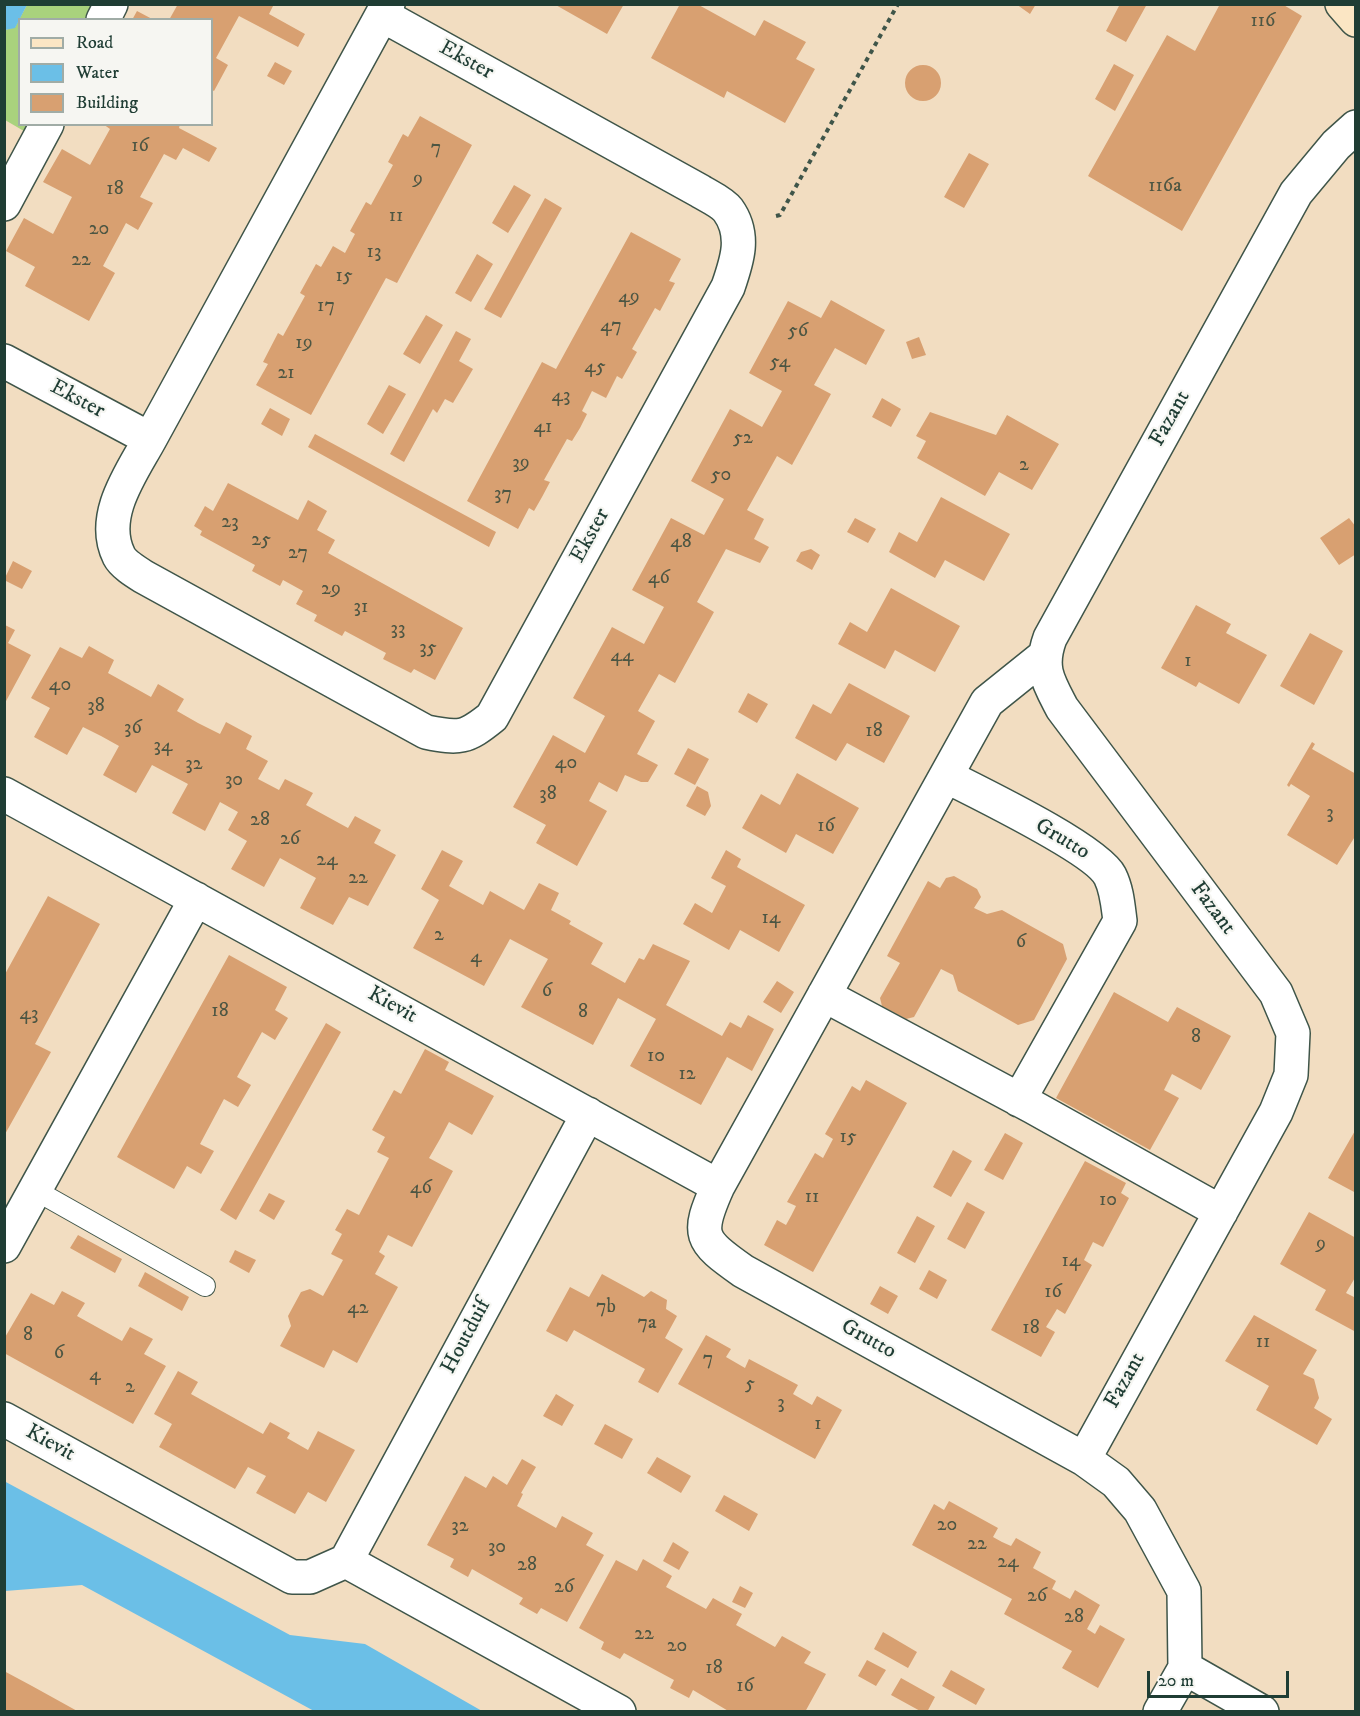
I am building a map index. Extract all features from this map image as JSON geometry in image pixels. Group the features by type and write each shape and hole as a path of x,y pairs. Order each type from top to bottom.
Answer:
{"street":[{"path":"104,18 111,4"},
{"path":"1342,4 1356,20"},
{"name":"Ekster","path":"385,10 700,190 727,208 738,231 739,255 728,287 492,717 471,734 454,738 426,732 144,577 119,558 112,533 118,498 385,10"},
{"path":"4,204 46,126"},
{"name":"Fazant","path":"1084,1460 1120,1390 1276,1112 1292,1076 1293,1033 1276,993 1062,708 1049,684 1043,657 1050,638 1296,193 1336,145 1356,127"},
{"name":"Ekster","path":"4,361 150,439"},
{"name":"Grutto","path":"1043,657 987,702 718,1186 704,1219 706,1239 719,1254 743,1271 1084,1460"},
{"name":"Grutto","path":"946,776 1090,854 1109,875 1118,900 1120,921 1020,1100"},
{"name":"Kievit","path":"4,794 588,1114"},
{"path":"4,1246 196,899"},
{"path":"824,995 1020,1100 1221,1212"},
{"path":"588,1114 718,1186"},
{"name":"Houtduif","path":"346,1561 588,1114"},
{"name":"Kievit","path":"4,1419 292,1577 310,1577 346,1561"},
{"path":"1084,1460 1116,1482 1140,1510 1184,1592 1185,1668 1160,1712"},
{"path":"346,1561 619,1712"},
{"path":"1185,1668 1262,1712"}],"lane":[{"path":"35,1190 205,1286"}],"path":[{"path":"738,231 780,215 897,4"}],"green space":[{"path":"27,5 100,5 93,18 20,18"},
{"path":"18,22 18,126 33,126 29,134 5,120 5,30 15,27"}],"water":[{"path":"5,4 27,5 20,18 18,18 15,28 5,30"},
{"path":"4,1481 290,1635 365,1644 482,1711 314,1711 82,1585 5,1591"}],"building":[{"path":"178,4 274,4 269,14 305,34 298,47 239,16 216,58 228,65 214,91 213,18 170,18"},
{"path":"554,4 624,4 607,34"},
{"path":"680,4 697,4 755,36 764,20 806,42 796,59 815,69 785,123 727,91 724,98 651,58"},
{"path":"1016,4 1036,4 1030,14"},
{"path":"1120,4 1147,4 1126,42 1106,31"},
{"path":"1220,4 1282,4 1302,16 1182,231 1088,176 1167,35 1195,51"},
{"path":"137,11 150,18 133,18"},
{"path":"275,62 292,71 284,85 267,76"},
{"path":"1114,64 1134,75 1115,111 1095,99"},
{"path":"923,65 935,71 941,83 935,95 923,101 911,95 905,83 911,71"},
{"path":"420,116 472,145 397,283 386,278 311,415 256,385 268,364 263,362 278,333 283,336 305,296 300,293 316,264 321,267 333,246 345,253 355,234 350,231 366,202 371,205 393,165 388,162 403,134 408,137"},
{"path":"106,126 180,126 179,128 217,148 209,162 183,148 176,160 164,154 140,197 153,203 138,230 126,223 103,266 115,273 89,321 25,286 35,267 6,251 24,218 53,234 72,197 43,182 62,149 90,165 110,129"},
{"path":"969,153 989,164 964,208 944,197"},
{"path":"514,185 531,195 508,233 492,223"},
{"path":"545,198 562,208 501,318 484,309"},
{"path":"631,232 681,259 669,281 675,283 660,311 655,308 632,349 637,352 622,379 617,376 606,398 592,391 582,411 587,414 580,428 572,441 567,439 544,480 550,482 542,497 534,511 529,508 518,529 467,501 542,362 556,369"},
{"path":"477,254 493,264 471,302 455,293"},
{"path":"831,300 885,330 866,365 835,348 814,385 831,394 792,465 777,456 747,510 764,519 754,539 769,547 760,563 726,549 697,602 714,612 675,683 659,674 638,711 655,721 637,754 658,765 648,782 641,782 625,775 617,792 599,782 589,801 607,811 577,866 536,843 546,825 513,807 553,735 585,753 605,716 573,698 612,627 644,644 664,607 632,590 671,518 704,535 724,499 691,481 730,409 762,427 782,391 749,373 788,301 821,318"},
{"path":"426,315 443,325 420,364 403,354"},
{"path":"456,331 471,339 459,361 473,369 453,403 445,399 437,413 433,409 404,462 390,454"},
{"path":"919,337 926,355 912,359 906,342"},
{"path":"389,385 406,394 383,434 367,424"},
{"path":"882,398 901,409 891,427 872,417"},
{"path":"270,408 290,419 282,436 261,424"},
{"path":"930,412 996,435 1007,415 1059,444 1032,490 999,472 985,496 917,458 926,441 916,436"},
{"path":"315,434 496,532 489,547 308,447"},
{"path":"228,483 298,520 308,500 327,511 317,530 335,540 328,553 463,628 435,680 414,669 411,673 383,659 386,653 345,631 342,636 314,621 317,615 296,604 303,591 283,580 280,586 252,571 255,565 200,535 202,531 194,526 205,506 213,511"},
{"path":"941,497 1010,534 984,581 945,560 935,578 889,552 899,532 917,542"},
{"path":"855,518 876,529 868,543 847,532"},
{"path":"1349,518 1356,527 1356,554 1339,565 1320,538"},
{"path":"811,549 820,555 812,570 796,561 801,552"},
{"path":"13,561 32,571 22,589 4,580"},
{"path":"891,588 960,626 935,672 895,650 885,669 838,644 850,622 867,632"},
{"path":"1196,605 1231,624 1226,633 1267,655 1239,704 1199,682 1196,687 1161,668"},
{"path":"5,625 15,630 8,643 31,655 5,703"},
{"path":"1310,633 1343,651 1314,705 1280,686"},
{"path":"89,646 114,660 108,673 151,697 158,684 184,699 177,711 198,723 220,734 226,722 252,736 246,749 268,761 258,779 279,790 285,779 313,793 306,805 348,828 355,816 381,830 374,843 396,855 368,906 349,897 333,925 300,908 316,878 280,858 264,887 231,869 247,841 228,830 238,812 220,802 205,831 172,813 188,784 152,765 136,793 103,775 119,746 101,736 83,727 67,755 34,737 50,708 31,698 60,647 82,658"},
{"path":"849,683 910,716 884,763 847,743 836,761 795,738 813,704 831,714"},
{"path":"748,693 768,704 757,723 738,712"},
{"path":"1312,742 1315,744 1312,749 1356,774 1356,835 1337,865 1287,835 1310,796 1291,784 1289,787 1287,785"},
{"path":"688,748 709,759 695,785 674,774"},
{"path":"797,773 859,808 833,854 796,834 786,853 742,828 761,794 780,805"},
{"path":"697,786 708,792 711,806 705,816 686,806"},
{"path":"442,850 463,861 449,886 483,905 490,891 524,910 539,883 559,893 551,910 571,921 569,924 603,943 591,964 625,983 639,958 644,960 653,944 690,961 666,1005 722,1036 730,1022 741,1028 748,1015 774,1029 752,1071 727,1057 701,1105 630,1066 656,1019 618,998 593,1045 521,1007 548,959 510,939 484,986 413,948 439,900 421,889"},
{"path":"726,850 741,859 737,867 805,905 779,952 740,930 729,950 683,924 695,903 712,913 726,886 711,878"},
{"path":"954,876 977,889 981,897 974,908 987,914 1002,910 1063,944 1067,959 1034,1020 1018,1025 958,991 953,975 941,969 914,1017 906,1019 882,1006 880,998 900,963 887,956 928,881 940,888 946,878"},
{"path":"48,896 100,924 35,1044 51,1052 4,1136 4,976"},
{"path":"229,955 287,987 275,1010 288,1018 275,1040 262,1032 237,1077 251,1085 238,1107 224,1099 200,1144 214,1151 201,1174 187,1166 174,1189 117,1157"},
{"path":"777,981 794,992 781,1013 763,1002"},
{"path":"1114,992 1168,1022 1177,1007 1231,1036 1201,1090 1172,1074 1164,1090 1179,1098 1150,1150 1056,1098"},
{"path":"326,1023 341,1032 236,1220 220,1210"},
{"path":"425,1049 449,1062 445,1070 494,1096 472,1135 449,1122 429,1158 453,1171 412,1247 388,1235 379,1252 385,1256 375,1274 398,1287 357,1363 333,1350 324,1368 280,1346 291,1326 288,1316 301,1292 310,1289 323,1296 343,1260 331,1254 342,1234 335,1230 347,1209 359,1215 389,1158 377,1152 385,1137 372,1130 394,1090 401,1094"},
{"path":"866,1080 907,1103 813,1272 764,1245 777,1220 786,1225 791,1216 796,1206 787,1202 815,1153 823,1158 833,1139 825,1134 852,1086 860,1091"},
{"path":"1356,1129 1356,1193 1328,1178"},
{"path":"1005,1133 1023,1143 1003,1180 984,1170"},
{"path":"953,1150 972,1161 951,1197 933,1187"},
{"path":"1085,1161 1126,1183 1121,1193 1129,1198 1103,1247 1093,1242 1084,1260 1092,1265 1065,1314 1057,1309 1046,1327 1055,1332 1041,1357 991,1330"},
{"path":"269,1193 285,1201 274,1220 259,1211"},
{"path":"967,1202 985,1212 965,1249 947,1239"},
{"path":"1309,1212 1356,1238 1356,1276 1346,1293 1356,1298 1356,1332 1315,1310 1326,1290 1280,1264"},
{"path":"917,1216 935,1226 915,1263 897,1253"},
{"path":"78,1235 122,1259 115,1273 70,1248"},
{"path":"235,1250 256,1260 249,1273 229,1262"},
{"path":"929,1270 947,1280 937,1299 919,1289"},
{"path":"145,1272 189,1297 182,1311 138,1286"},
{"path":"602,1274 644,1297 651,1291 667,1300 666,1309 677,1316 665,1338 683,1349 658,1393 638,1382 645,1369 574,1330 567,1342 546,1331 570,1287 589,1297"},
{"path":"880,1286 898,1296 888,1314 870,1304"},
{"path":"62,1291 85,1303 77,1316 122,1341 130,1327 153,1339 144,1354 166,1366 133,1424 4,1353 4,1339 31,1293 54,1305"},
{"path":"1254,1315 1317,1350 1303,1374 1314,1379 1319,1398 1314,1408 1332,1419 1317,1445 1256,1410 1269,1386 1225,1361"},
{"path":"706,1335 731,1349 726,1357 745,1368 749,1359 798,1385 793,1394 812,1405 817,1396 842,1410 815,1459 678,1384"},
{"path":"178,1371 198,1382 191,1394 263,1434 270,1422 290,1433 287,1438 308,1450 318,1431 355,1450 326,1502 308,1492 295,1514 256,1493 266,1476 248,1467 235,1489 159,1447 172,1424 154,1414"},
{"path":"556,1394 574,1405 562,1426 543,1416"},
{"path":"605,1424 633,1439 622,1459 594,1444"},
{"path":"657,1457 691,1476 681,1493 647,1473"},
{"path":"522,1459 536,1467 521,1493 523,1494 517,1506 556,1528 562,1516 593,1533 586,1545 604,1555 567,1622 541,1608 537,1614 519,1604 523,1598 472,1569 468,1577 450,1567 454,1559 427,1545 465,1476 486,1488 493,1476 507,1485"},
{"path":"724,1495 758,1514 749,1531 715,1511"},
{"path":"949,1501 998,1528 993,1537 1002,1542 1011,1546 1016,1538 1041,1552 1033,1568 1056,1581 1052,1589 1070,1599 1075,1590 1100,1605 1087,1629 1095,1634 1100,1625 1125,1639 1098,1688 1062,1668 1072,1651 1004,1614 1012,1599 912,1545 934,1504 944,1510"},
{"path":"673,1542 689,1552 679,1570 663,1561"},
{"path":"643,1559 672,1576 666,1587 706,1609 713,1598 742,1614 736,1625 775,1647 782,1636 811,1652 804,1663 826,1674 805,1712 730,1712 693,1690 689,1698 670,1688 674,1680 624,1653 620,1659 601,1649 604,1642 579,1628 616,1560 637,1571"},
{"path":"740,1586 753,1593 745,1608 732,1602"},
{"path":"883,1632 917,1652 908,1668 874,1649"},
{"path":"867,1660 886,1670 876,1686 858,1676"},
{"path":"951,1670 985,1689 976,1705 942,1686"},
{"path":"4,1671 32,1686 79,1712 4,1712"},
{"path":"901,1678 935,1697 927,1712 922,1712 891,1695"}]}
